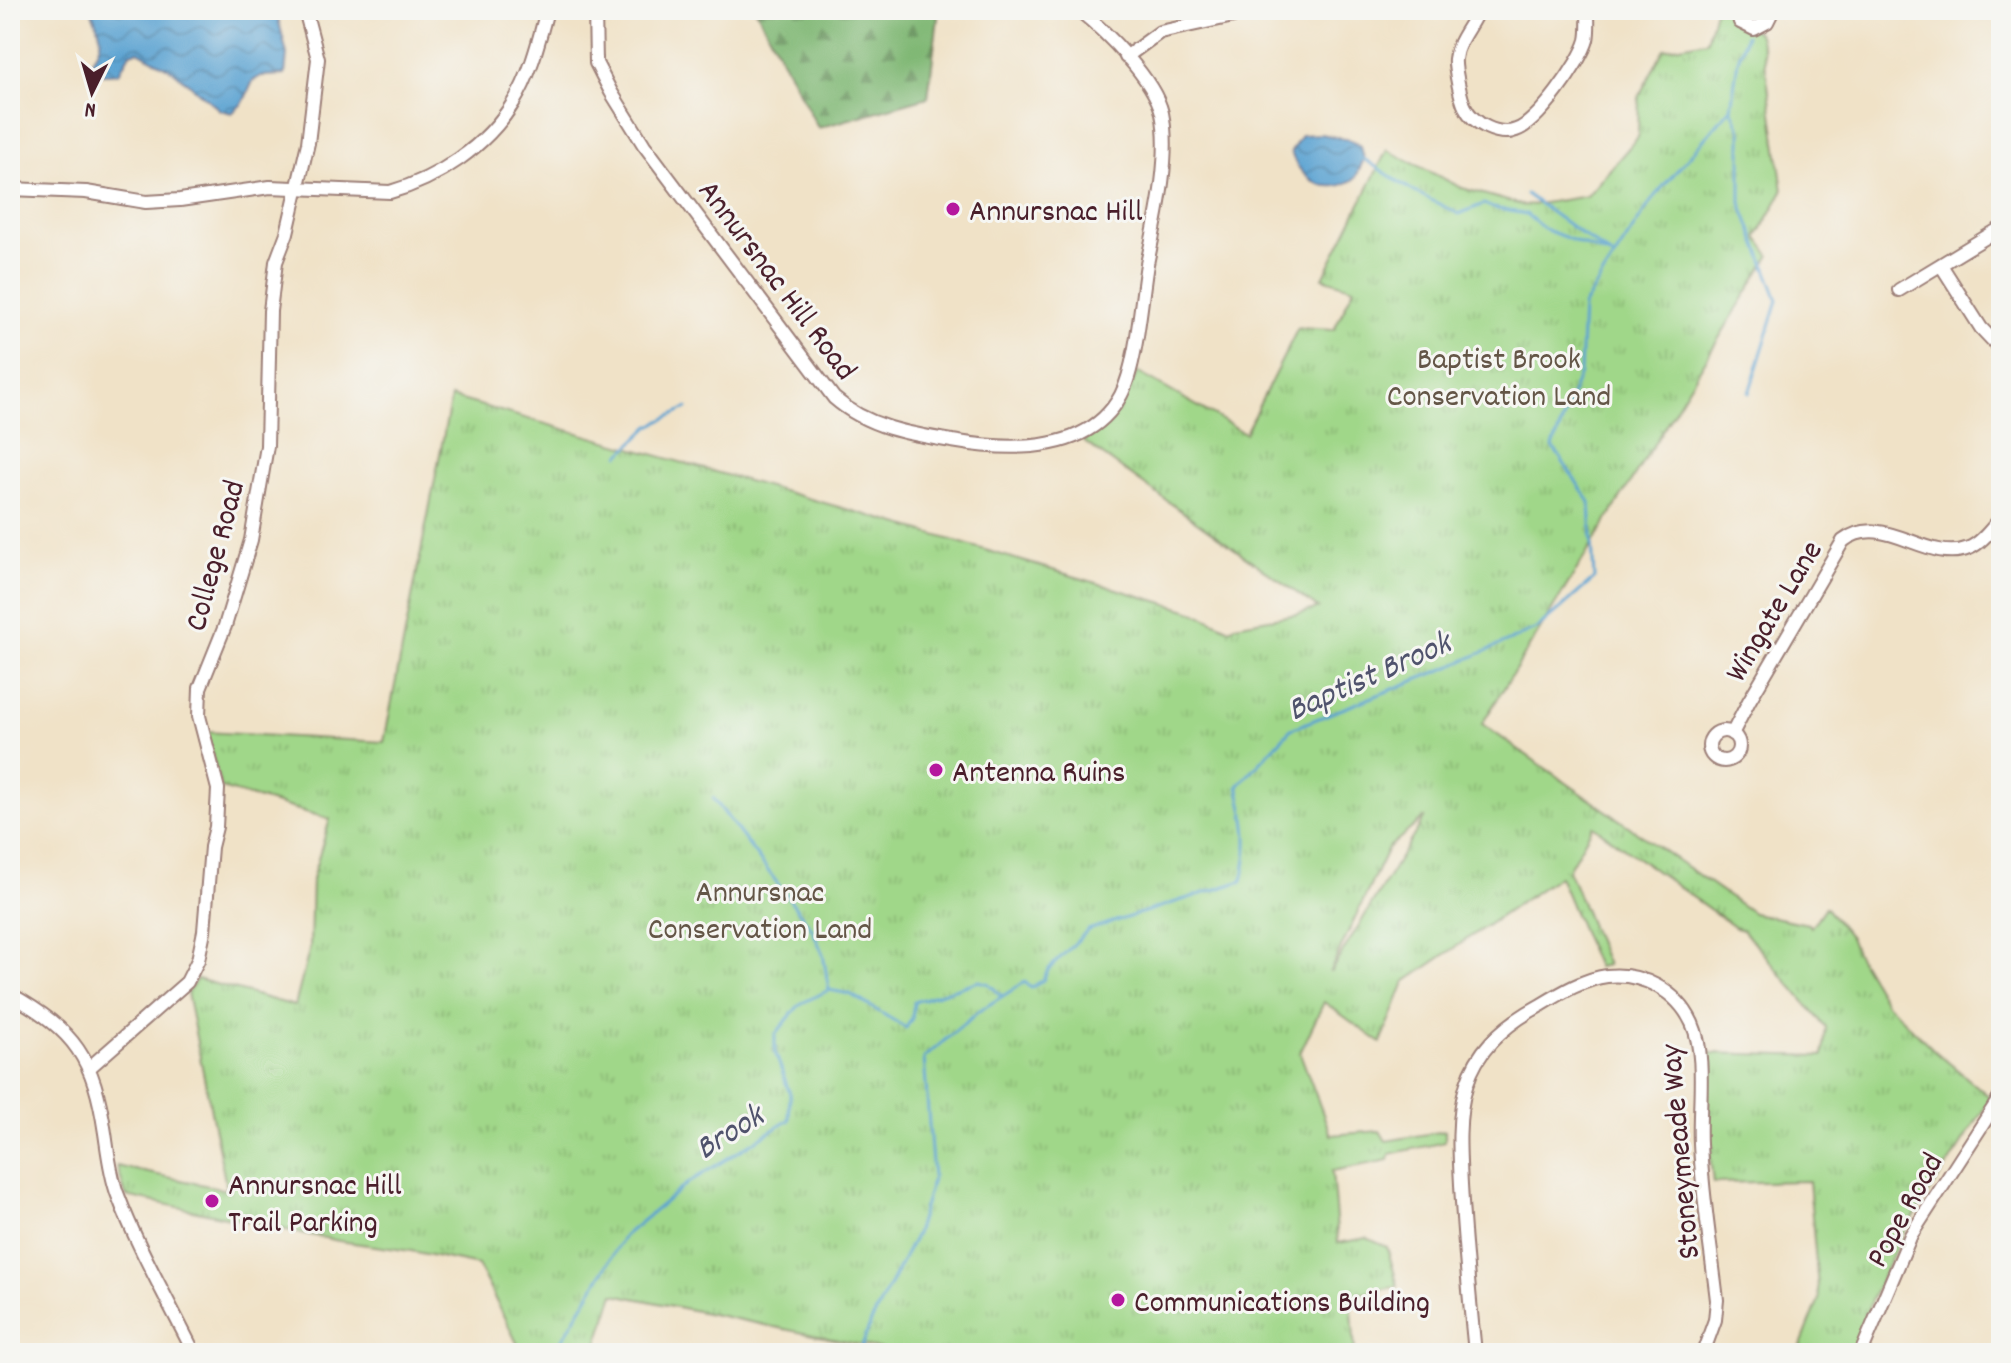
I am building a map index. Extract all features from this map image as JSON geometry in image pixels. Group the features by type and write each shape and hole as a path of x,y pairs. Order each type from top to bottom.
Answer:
{"street":[{"name":"College Road","path":"89,1068 187,982 198,960 204,931 218,789 199,716 200,688 225,626 251,540 267,446 270,311 276,262 287,233 308,143 318,59 305,10"},
{"path":"10,189 86,192 146,202 270,187 390,192 420,182 471,150 501,120 515,101 547,10"},
{"name":"Annursnac Hill Road","path":"595,10 596,63 611,92 644,145 834,398 848,410 889,428 943,440 992,446 1052,445 1092,426 1107,415 1122,393 1135,342 1164,147 1161,111 1144,80 1116,43 1079,10"},
{"path":"1126,57 1160,32 1261,10"},
{"path":"1478,10 1461,38 1455,61 1465,108 1477,121 1499,133 1515,131 1529,124 1577,63 1587,38 1588,10"},
{"path":"1737,10 1740,22 1754,29 1767,22 1773,10"},
{"path":"1899,290 2001,228"},
{"path":"1941,265 1981,328 2001,349"},
{"name":"Wingate Lane","path":"1732,734 1843,541 1859,533 1877,531 1943,550 1962,550 1978,543 2001,518"},
{"name":"Stoneymeade Way","path":"1475,1353 1458,1132 1460,1105 1468,1081 1488,1046 1520,1017 1589,981 1620,976 1652,983 1673,997 1689,1018 1698,1042 1700,1146 1717,1300 1715,1320 1703,1353"},
{"path":"12,1000 53,1021 70,1037 89,1068 96,1084 116,1190 153,1276 194,1353"},
{"name":"Pope Road","path":"1861,1353 1911,1235 2001,1096"}],"green space":[{"path":"756,10 939,10 928,97 818,128"},
{"name":"Annursnac Conservation Land","path":"1715,10 1731,10 1734,21 1758,33 1763,49 1783,191 1757,237 1770,255 1482,724 1753,913 1811,927 1825,907 1850,937 1885,1002 1936,1052 1991,1098 1903,1234 1872,1298 1852,1353 1798,1353 1819,1299 1809,1181 1713,1183 1708,1138 1707,1053 1823,1056 1826,1027 1743,930 1593,826 1568,870 1607,965 1597,967 1559,876 1405,982 1381,1043 1324,1002 1300,1053 1331,1135 1380,1131 1386,1141 1445,1131 1445,1142 1390,1154 1389,1160 1332,1171 1338,1243 1367,1238 1387,1247 1398,1286 1351,1296 1355,1353 901,1353 614,1294 594,1353 522,1353 478,1265 339,1241 126,1196 117,1166 227,1190 187,993 197,979 295,1006 310,947 312,879 330,819 221,788 206,732 384,742 451,397 1194,612 1230,629 1235,625 1303,613 1318,608 1083,441 1116,411 1137,372 1245,433 1298,328 1334,330 1354,288 1323,278 1387,150 1462,188 1525,206 1587,196 1638,137 1639,96 1664,49 1707,41","holes":["1425,817 1331,971 1388,848"]}],"water":[{"path":"91,10 276,10 287,54 285,75 261,76 253,81 243,103 232,113 220,110 175,72 138,51 130,53 119,73 99,73 89,66 100,43 98,26"},
{"path":"1321,134 1347,139 1361,146 1364,159 1355,179 1341,185 1321,185 1297,166 1291,152 1301,135"}],"waterway":[{"name":"Baptist Brook","path":"1751,19 1754,10"},
{"name":"Baptist Brook","path":"859,1353 871,1322 916,1234 933,1177 924,1058 979,1011 1025,982 1031,988 1043,980 1048,970 1088,930 1242,881 1247,833 1238,786 1291,729 1452,666 1538,628 1594,579 1590,502 1553,447 1580,373 1583,306 1654,197 1731,108 1738,60 1746,35"},
{"path":"1732,110 1741,131 1741,203 1778,300 1749,393"},
{"path":"1364,159 1413,191 1459,214 1484,204 1526,214 1544,229 1615,257"},
{"path":"1526,194 1608,253"},
{"path":"620,455 650,426 687,408"},
{"path":"713,798 812,929 823,954 829,990"},
{"name":"Brook","path":"550,1353 563,1339 624,1236 688,1183 789,1120 790,1094 775,1052 775,1035 800,1004 829,990 850,994 906,1028 912,1018 914,1002 979,981 989,984 1002,996"}],"place":[{"name":"Annursnac Hill","path":"953,209"},
{"name":"Antenna Ruins","path":"936,770"},
{"name":"Annursnac Hill Trail Parking","path":"212,1201"},
{"name":"Communications Building","path":"1118,1300"}],"park label":[{"name":"Baptist Brook Conservation Land","path":"1499,376"}]}
